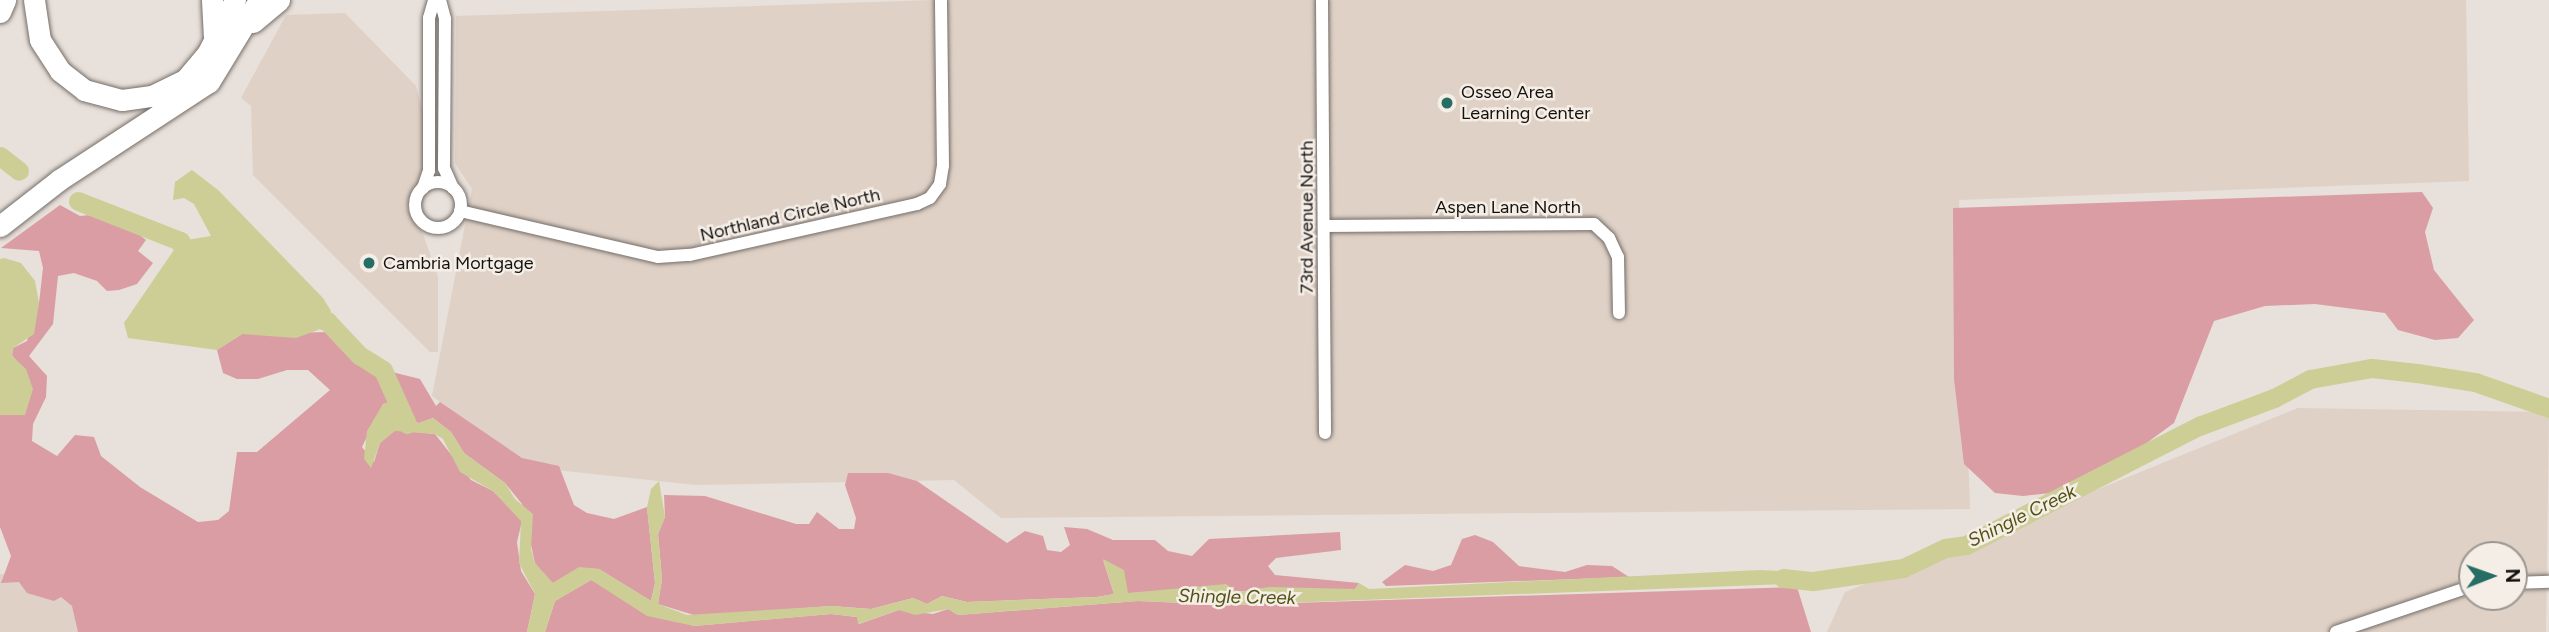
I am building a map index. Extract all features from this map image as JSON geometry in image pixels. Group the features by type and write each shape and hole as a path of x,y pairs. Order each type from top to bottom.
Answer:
{"highway":[{"path":"0,12 5,0"},
{"path":"34,0 40,40 54,64 74,84 102,97 131,100 162,93 185,80 207,54 235,0"},
{"path":"207,54 216,28 212,0"},
{"path":"0,226 59,180 202,88 240,36 259,0"},
{"path":"240,36 279,0"}],"street":[{"path":"434,0 429,18 429,171 415,205 426,225 447,226 460,211 444,168 445,19 440,0"},
{"name":"Northland Circle North","path":"460,211 658,257 690,255 917,204 930,198 940,184 943,166 941,0"},
{"name":"73rd Avenue North","path":"1322,0 1325,433"},
{"path":"422,188 440,182 453,188"},
{"name":"Aspen Lane North","path":"1324,226 1594,224 1609,238 1618,257 1619,313"},
{"path":"2528,583 2549,582"},
{"path":"2336,632 2458,591"}],"shaded area":[{"path":"933,0 2466,0 2469,181 1959,200 1970,509 1001,518 954,480 696,485 528,467 432,396 472,189 455,163 456,16"},
{"path":"345,13 416,86 423,112 424,166 407,208 422,231 438,277 438,352 430,352 253,175 251,106 241,98 286,15"},
{"path":"2422,192 2433,208 2425,232 2434,270 2474,320 2458,338 2435,340 2398,330 2385,313 2315,304 2265,306 2214,321 2174,423 2126,458 2051,493 2023,496 1995,493 1964,464 1954,379 1953,208"},
{"path":"60,205 80,216 100,214 137,233 146,240 138,251 153,263 137,284 119,290 107,291 97,281 74,273 58,276 53,324 29,356 47,376 46,397 33,424 32,441 57,456 75,435 94,437 101,456 140,487 198,522 218,520 229,511 237,452 257,452 330,390 308,370 287,370 258,379 237,379 223,373 217,350 242,334 329,332 336,344 378,373 393,402 383,404 362,447 374,462 380,443 395,430 435,434 471,480 493,491 522,521 517,542 521,571 535,594 527,632 78,632 72,606 61,597 54,601 27,593 19,582 1,583 11,556 0,527 0,415 25,415 21,367 12,355 13,348 27,341 39,303 43,268 39,251 1,248"},
{"path":"388,371 420,379 436,406 440,402 522,458 559,466 574,505 587,513 614,519 647,507 655,583 651,601 599,569 579,568 553,583 547,580 535,563 522,504 505,483 464,453 451,432 433,418 419,423 408,420"},
{"path":"2298,408 2549,412 2546,632 1827,632 1845,592"},
{"path":"848,473 888,473 917,481 1007,543 1025,531 1043,536 1047,550 1061,552 1070,545 1064,527 1087,529 1113,540 1155,540 1168,551 1192,556 1209,539 1340,532 1341,550 1276,558 1268,566 1275,575 1359,583 1355,589 1128,593 1103,560 1114,594 1097,597 967,602 942,596 927,604 913,598 871,609 831,606 697,616 658,604 662,579 658,534 665,517 664,495 705,496 796,524 809,524 817,512 839,529 854,529 856,518 845,485"},
{"path":"1475,535 1493,542 1519,566 1565,572 1587,565 1612,566 1629,577 1386,586 1382,582 1405,565 1433,571 1451,565 1462,539"},
{"path":"53,572 108,632 0,632 0,574"},
{"path":"591,580 694,626 831,614 857,617 859,624 899,610 933,614 948,609 958,615 1138,601 1231,605 1797,587 1811,632 545,632 555,601"}],"water":[{"path":"192,170 218,190 323,298 331,311 318,330 296,338 242,334 217,350 128,338 124,323 180,241 211,236 194,204 184,198 173,200 175,182"},
{"path":"0,259 21,263 35,281 39,303 34,334 13,348 12,356 26,369 33,389 25,415 0,415"},
{"path":"402,398 408,420 419,423 433,418 451,432 464,453 505,483 515,499 533,514 531,549 535,563 553,583 579,567 599,569 651,601 655,583 647,507 651,489 659,481 665,517 658,534 662,579 658,604 687,615 831,606 871,609 913,598 927,604 942,596 967,602 1097,597 1114,594 1103,559 1124,570 1128,593 1226,584 1237,592 1269,587 1355,589 1359,583 1369,589 1760,570 1799,572 1813,583 1231,605 1138,601 958,615 948,609 915,615 899,610 858,624 857,617 831,614 694,626 647,616 591,580 555,601 545,632 527,632 535,594 519,563 521,521 493,491 460,472 443,439 435,434 395,431 380,443 371,468 364,459 367,431 383,404"}],"waterway":[{"name":"Shingle Creek","path":"0,156 19,171"},
{"name":"Shingle Creek","path":"78,201 180,241 186,257 194,261"},
{"name":"Shingle Creek","path":"301,315 327,321 359,355 383,370 407,424"},
{"name":"Shingle Creek","path":"1783,578 1813,581 1903,568 1945,548 1966,545 2199,426 2274,398 2310,379 2372,368 2417,373 2475,382 2549,408"}],"place":[{"name":"Osseo Area Learning Center","path":"1447,103"},
{"name":"Cambria Mortgage","path":"369,263"}]}
